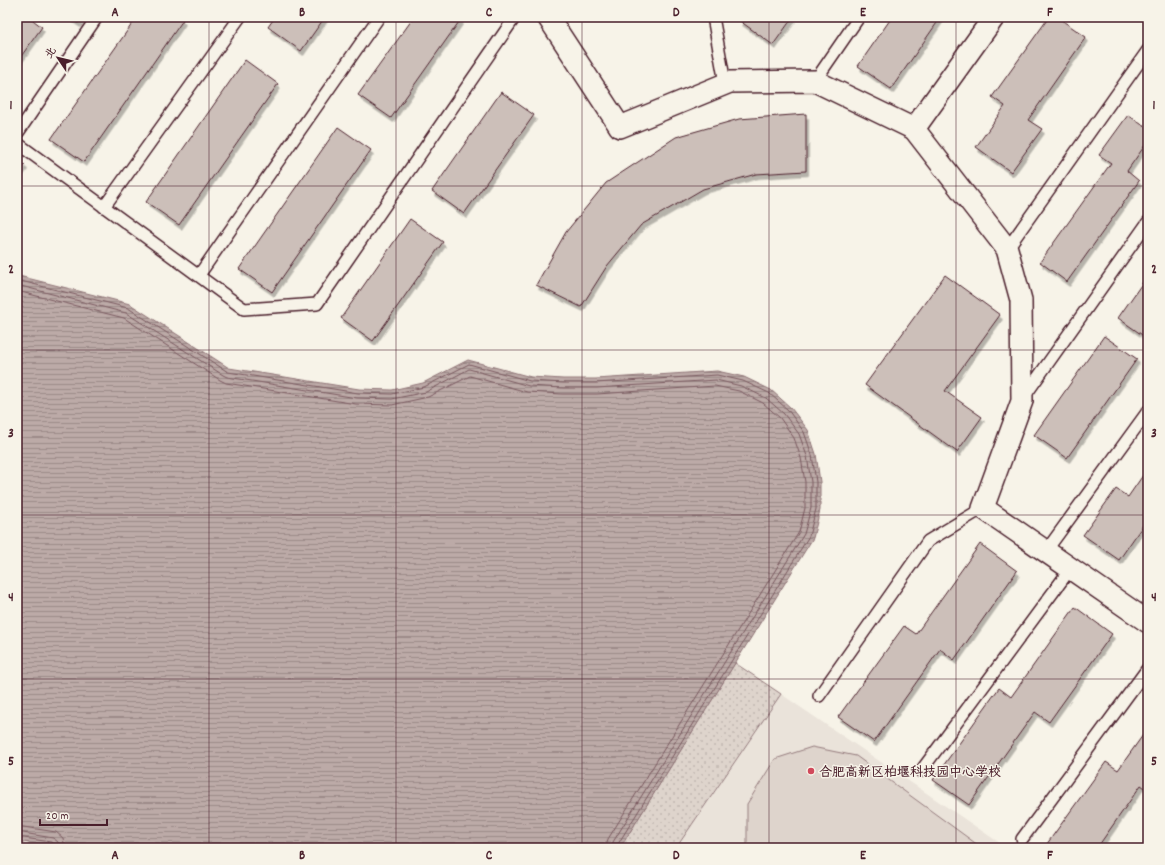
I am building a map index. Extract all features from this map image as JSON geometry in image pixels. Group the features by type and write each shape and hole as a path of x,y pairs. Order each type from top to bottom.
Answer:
{"street":[{"path":"914,129 994,17"},
{"path":"555,20 620,127 725,83 815,81 914,129 1007,249 1021,300 1022,401 983,508 1071,568 1146,615"}],"lane":[{"path":"17,134 97,17"},
{"path":"104,207 240,17"},
{"path":"199,276 380,17"},
{"path":"17,142 244,309 317,304 516,17"},
{"path":"713,17 725,83"},
{"path":"815,81 859,17"},
{"path":"1007,249 1148,50"},
{"path":"1022,401 1148,222"},
{"path":"1046,551 1148,411"},
{"path":"819,696 928,541 983,508"},
{"path":"921,771 1071,568"},
{"path":"1022,839 1148,668"}],"shaded area":[{"path":"735,663 781,694 676,848 620,848"},
{"name":"合肥高新区柏堰科技园中心学校","path":"781,694 1007,848 676,848"},
{"name":"合肥高新区柏堰科技园中心学校","path":"812,747 856,756 982,848 747,848 747,804 775,759"},
{"path":"17,841 62,848 17,848"}],"water":[{"path":"17,276 130,304 229,368 359,389 392,390 423,383 468,360 531,377 563,379 596,379 717,371 744,377 771,390 791,408 808,430 816,454 820,482 820,510 813,538 620,848 62,848 17,841"}],"building":[{"path":"17,17 29,17 42,27 17,62"},
{"path":"69,17 82,17 78,23"},
{"path":"137,17 179,17 183,20 84,162 51,139"},
{"path":"275,17 325,17 301,51 268,27"},
{"path":"414,17 458,17 461,19 391,118 358,95"},
{"path":"744,17 793,17 773,45 740,21"},
{"path":"892,17 941,17 891,89 858,66"},
{"path":"1049,17 1057,17 1086,37 1028,120 1042,129 1011,172 976,147 1005,106 992,97"},
{"path":"245,60 278,84 179,225 146,202"},
{"path":"501,92 534,115 464,214 432,191"},
{"path":"806,114 806,171 756,174 703,189 641,225 607,266 581,307 536,285 566,232 606,183 676,137 739,119"},
{"path":"1128,115 1148,129 1148,141 1127,171 1139,181 1067,282 1040,262 1111,163 1099,155"},
{"path":"338,127 371,150 272,292 239,269"},
{"path":"17,159 25,165 17,176"},
{"path":"410,219 443,242 373,341 341,318"},
{"path":"945,275 1000,315 945,391 982,417 957,452 865,385"},
{"path":"1148,275 1148,339 1118,318"},
{"path":"1104,336 1137,359 1067,458 1034,435"},
{"path":"1148,468 1148,518 1119,560 1083,535 1116,489 1128,497"},
{"path":"980,544 1017,571 954,660 940,649 874,742 838,717 904,626 916,634"},
{"path":"1075,607 1112,634 1049,722 1035,712 969,805 933,780 999,688 1011,697"},
{"path":"1148,728 1148,790 1141,785 1097,848 1044,848 1106,762 1118,770"}],"place":[{"name":"合肥高新区柏堰科技园中心学校","path":"811,771"}]}
